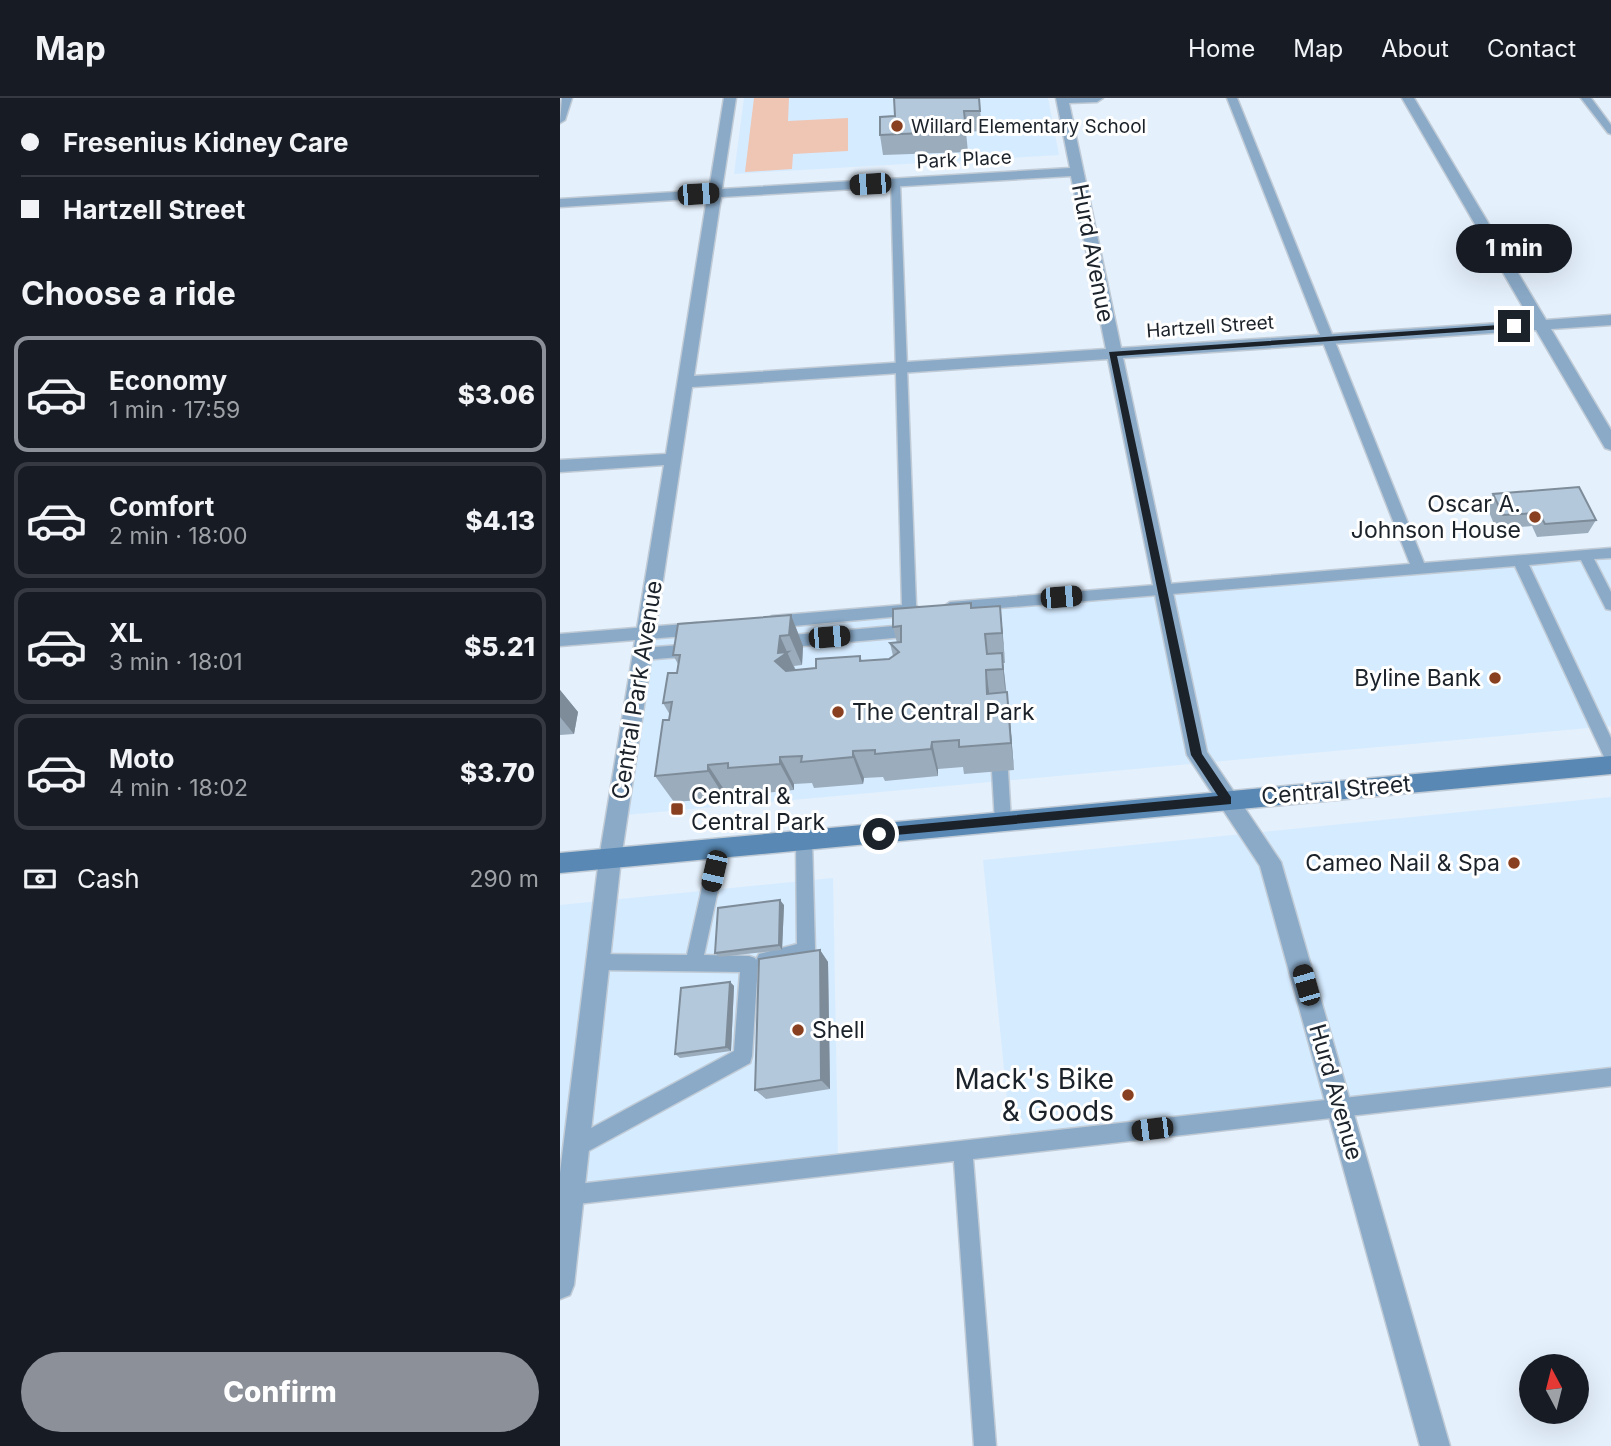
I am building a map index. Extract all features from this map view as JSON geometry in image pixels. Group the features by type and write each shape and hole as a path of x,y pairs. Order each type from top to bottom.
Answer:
{"main road":[{"name":"Central Street","path":"560,863 1611,765"}],"street":[{"name":"Central Park Avenue","path":"560,1285 565,1196 576,1147 610,859 730,98"},
{"path":"1062,99 1097,98"},
{"path":"1408,98 1611,444"},
{"name":"Hurd Avenue","path":"1062,99 1112,354 1197,755 1270,862 1435,1446"},
{"name":"Park Place","path":"560,203 1077,172"},
{"name":"Hartzell Street","path":"685,382 1611,320"},
{"path":"560,466 674,458"}],"lane":[{"path":"1232,98 1419,569"},
{"path":"1586,98 1611,131"},
{"path":"560,120 564,103"},
{"path":"895,183 901,368 922,609"},
{"path":"757,624 1162,588 1611,553"},
{"path":"1585,555 1611,605"},
{"path":"1520,561 1611,754"},
{"path":"560,640 715,627"},
{"path":"768,643 934,628"},
{"path":"643,654 712,648"},
{"path":"1000,771 1003,822"},
{"path":"598,962 749,964 806,950 804,840"},
{"path":"694,962 719,848"},
{"path":"576,1147 743,1056 749,964"},
{"path":"565,1196 1611,1077"},
{"path":"962,1150 985,1446"}],"shaded area":[{"name":"Willard Elementary School","path":"744,98 1048,98 1059,155 734,174"},
{"path":"754,98 789,98 788,121 848,118 848,151 793,154 792,169 745,172"},
{"path":"1611,557 1611,726 625,815 655,636"},
{"path":"1611,797 1611,1069 1011,1138 983,860"},
{"path":"833,878 838,1157 560,1189 560,905"}],"building":[{"path":"894,98 979,98 980,111 964,111 966,131 880,135 880,117 895,116"},
{"path":"1579,487 1596,520 1545,524 1539,513 1503,515 1493,494"},
{"name":"The Central Park","path":"971,603 971,608 1000,606 1002,633 985,634 987,654 1002,653 1003,669 986,670 987,694 1007,692 1011,743 959,747 959,740 932,742 931,749 875,754 875,750 853,751 853,757 801,762 802,756 780,757 780,764 728,768 728,763 708,765 708,771 655,776 663,720 669,720 672,702 663,703 668,673 677,673 680,655 673,655 678,624 791,615 789,635 780,636 778,653 788,652 775,661 786,671 816,668 816,659 860,656 860,661 889,659 899,652 890,643 901,642 901,626 893,627 893,609"},
{"path":"780,900 779,945 715,953 718,908"},
{"name":"Shell","path":"820,950 821,1080 755,1090 759,959"},
{"path":"730,982 726,1047 675,1054 681,988"}],"place":[{"name":"Willard Elementary School","path":"897,126"},
{"name":"Oscar A. Johnson House","path":"1535,517"},
{"name":"Byline Bank","path":"1495,678"},
{"name":"The Central Park","path":"838,712"},
{"name":"Central & Central Park","path":"677,809"},
{"name":"Cameo Nail & Spa","path":"1514,863"},
{"name":"Shell","path":"798,1030"},
{"name":"Mack's Bike & Goods","path":"1128,1095"}],"route":[{"path":"879,834 1227,801 1197,755 1112,354 1514,326"}]}
